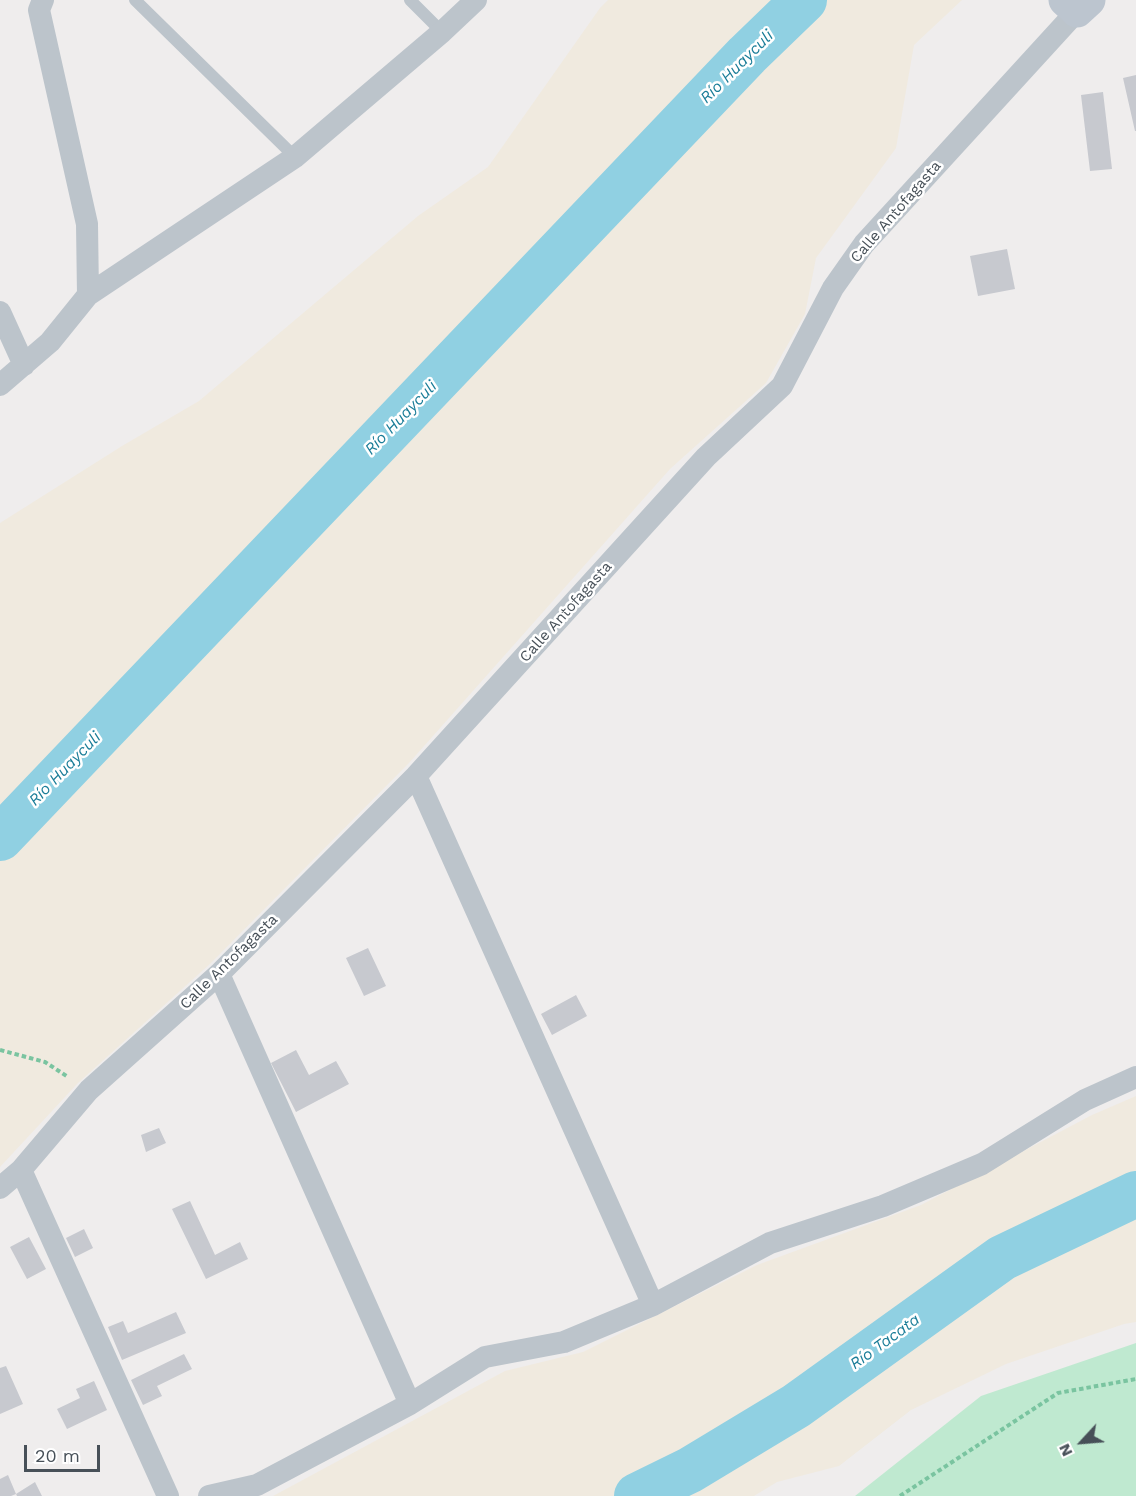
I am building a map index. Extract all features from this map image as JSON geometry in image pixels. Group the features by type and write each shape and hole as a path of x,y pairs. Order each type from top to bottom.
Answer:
{"street":[{"path":"43,0 39,10 87,224 88,295"},
{"path":"0,385 50,342 88,295 295,157 442,32 476,0"},
{"name":"Calle Antofagasta","path":"0,1188 21,1170 89,1090 219,974 416,776 706,458 782,386 833,288 864,244 1077,4"},
{"path":"0,312 24,365"},
{"path":"416,776 654,1305"},
{"path":"219,974 410,1404"},
{"path":"209,1496 257,1485 410,1404 485,1357 564,1342 654,1305 771,1243 884,1206 982,1164 1085,1101 1136,1077"},
{"path":"21,1170 168,1496"}],"lane":[{"path":"135,0 295,157"},
{"path":"410,0 442,32"}],"path":[{"path":"0,1050 45,1062 89,1090"},
{"path":"900,1496 1058,1393 1136,1378"}],"green space":[{"path":"1136,1343 1136,1496 855,1496 981,1396"}],"sand":[{"path":"608,0 962,0 914,45 896,148 816,258 805,314 766,383 670,469 409,763 211,963 78,1083 0,1167 0,523 122,446 199,401 418,216 488,167 600,8"},
{"path":"1136,1096 1136,1322 1006,1364 911,1410 839,1466 777,1482 754,1496 273,1496 505,1371 583,1352 757,1265 921,1205 1092,1115"}],"building":[{"path":"1136,75 1136,131 1135,131 1123,78"},
{"path":"1103,92 1112,169 1090,171 1081,95"},
{"path":"1007,249 1015,289 978,296 970,256"},
{"path":"368,948 386,986 364,996 346,958"},
{"path":"576,995 587,1016 552,1035 541,1014"},
{"path":"296,1050 309,1075 336,1061 349,1084 296,1112 271,1063"},
{"path":"159,1128 166,1143 146,1152 141,1135"},
{"path":"190,1201 215,1255 240,1242 248,1259 206,1279 172,1209"},
{"path":"84,1229 93,1248 75,1257 66,1238"},
{"path":"29,1237 46,1269 27,1279 10,1247"},
{"path":"176,1312 186,1333 122,1360 108,1327 123,1321 128,1333"},
{"path":"184,1354 192,1369 157,1386 162,1396 143,1405 131,1380"},
{"path":"6,1366 23,1404 0,1414 0,1368"},
{"path":"94,1381 107,1410 67,1429 57,1409 80,1398 76,1389"},
{"path":"8,1475 16,1494 0,1496 0,1479"},
{"path":"35,1482 42,1496 17,1496 16,1494"}],"waterway":[{"name":"Río Huayculi","path":"0,838 747,55 804,0"},
{"name":"Río Tacata","path":"637,1496 690,1470 796,1406 1002,1258 1136,1194"}]}
